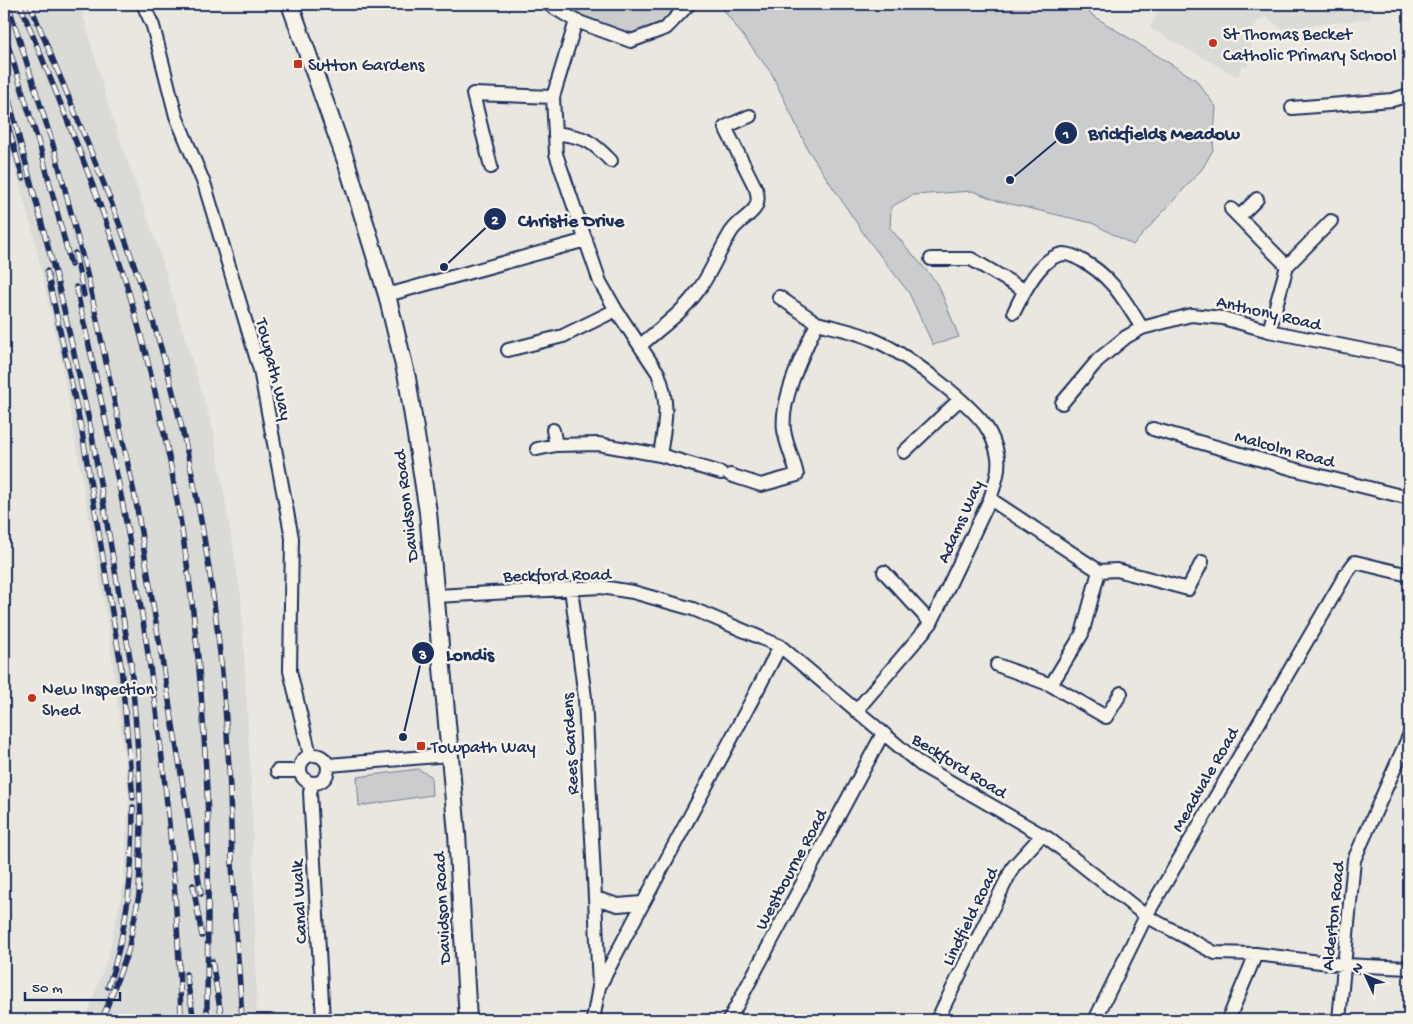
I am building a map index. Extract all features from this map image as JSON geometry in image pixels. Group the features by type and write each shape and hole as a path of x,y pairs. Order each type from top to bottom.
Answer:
{"street":[{"name":"Towpath Way","path":"143,4 154,26 176,116 205,186 260,370 292,538 290,671 310,755"},
{"name":"Davidson Road","path":"290,4 347,164 387,295 403,356 419,447 428,512 457,834 468,1020"},
{"path":"548,4 576,21 631,40 666,28 689,4"},
{"path":"576,21 553,96 556,154 600,282 616,310 658,373 666,396 667,410 660,455"},
{"path":"491,167 473,94 553,96"},
{"path":"1292,108 1392,100 1409,96"},
{"path":"641,345 689,303 698,291 733,230 756,208 759,199 756,189 725,127 750,116"},
{"path":"555,133 585,138 597,145 611,161"},
{"path":"1257,199 1235,213 1287,266"},
{"path":"1269,331 1287,266 1331,221"},
{"path":"387,295 586,240"},
{"path":"1014,312 1024,290 1034,275 1062,254 1073,256 1088,264 1113,283 1142,328"},
{"path":"931,259 970,259 1024,290"},
{"name":"Adams Way","path":"779,297 817,324 872,338 926,373 959,400 984,425 995,444 998,459 996,480 990,498 931,624 856,711"},
{"path":"508,350 579,330 616,310"},
{"name":"Anthony Road","path":"1062,404 1110,348 1142,328 1191,315 1223,318 1269,331 1409,359"},
{"path":"537,449 556,445 598,444 660,455 761,485 797,475 784,430 786,408 791,384 817,324"},
{"path":"904,452 959,400"},
{"name":"Malcolm Road","path":"1152,429 1298,470 1409,498"},
{"path":"554,430 556,445"},
{"path":"990,498 1099,571 1117,570 1188,589 1202,562"},
{"name":"Meadvale Road","path":"1095,1020 1146,916 1263,713 1355,562 1409,576"},
{"path":"1051,685 1082,634 1099,571"},
{"path":"884,572 931,624"},
{"name":"Beckford Road","path":"436,596 601,587 633,592 693,609 780,646 882,735 921,765 1042,835 1146,916 1215,953 1256,954 1344,965 1409,968"},
{"name":"Rees Gardens","path":"571,588 585,698 599,987 593,1020"},
{"name":"Rees Gardens","path":"599,987 642,903 721,761 780,646"},
{"path":"997,665 1051,685 1106,718 1122,693"},
{"name":"Westbourne Road","path":"729,1020 882,735"},
{"name":"Alderton Road","path":"1339,1020 1354,860 1409,736"},
{"path":"310,755 322,756 329,765 325,779 313,783 304,779 300,770 302,761 310,755"},
{"path":"329,765 449,755"},
{"path":"276,771 300,770"},
{"name":"Canal Walk","path":"313,783 310,799 323,1020"},
{"name":"Lindfield Road","path":"937,1020 1013,867 1042,835"},
{"path":"595,898 618,905 642,903"},
{"path":"1228,1020 1256,954"}],"shaded area":[{"path":"4,4 80,4 109,108 158,248 214,433 241,595 252,804 257,1020 85,1020 108,956 124,883 129,797 108,626 62,364 33,233 11,154 4,138"},
{"path":"558,4 686,4 665,26 631,47"},
{"path":"719,4 1078,4 1095,17 1195,79 1216,107 1213,150 1202,169 1133,245 1092,223 998,201 973,191 913,195 891,207 890,228 938,284 959,337 933,345 909,293 866,237 808,150 772,74"},
{"name":"St Thomas Becket Catholic Primary School","path":"1163,4 1369,4 1371,18 1284,29 1266,17 1254,24 1251,34 1252,52 1247,67 1242,66 1238,77 1149,28"},
{"path":"418,769 431,776 432,795 359,806 357,777"}],"railway":[{"path":"8,4 55,151 88,278 136,502 201,894"},
{"path":"20,4 80,152 121,265 147,358 171,470 181,526 196,640 205,753 208,853 207,1020"},
{"path":"30,4 133,260 175,399 198,503 215,609 226,715 233,884 242,1020"},
{"path":"4,32 42,154 71,265"},
{"path":"4,81 59,288 91,430 131,664 139,764 141,825 139,895 128,951 102,1020"},
{"path":"4,111 23,179"},
{"path":"75,253 84,295"},
{"path":"47,271 82,432 121,666 133,798"},
{"path":"76,287 123,506 145,633 169,826 179,955 181,1020"},
{"path":"108,987 125,921 132,853 133,807"},
{"path":"193,885 202,936"},
{"path":"212,961 222,1020"},
{"path":"186,974 194,1020"}],"place":[{"name":"St Thomas Becket Catholic Primary School","path":"1213,43"},
{"name":"Sutton Gardens","path":"298,64"},
{"name":"Brickfields Meadow","path":"1010,180"},
{"name":"Christie Drive","path":"444,267"},
{"name":"New Inspection Shed","path":"32,698"},
{"name":"Londis","path":"403,737"},
{"name":"Towpath Way","path":"421,746"}]}
